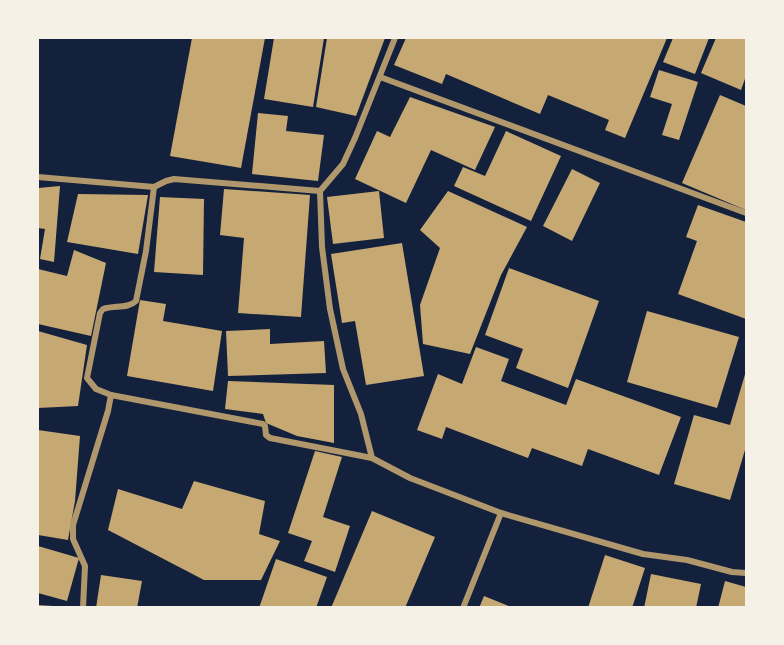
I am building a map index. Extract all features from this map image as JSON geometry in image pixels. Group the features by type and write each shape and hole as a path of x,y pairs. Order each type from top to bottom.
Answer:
{"street":[{"path":"372,458 361,414 344,369 330,309 322,247 320,191 344,164 395,38"},
{"path":"380,77 747,213"},
{"path":"38,177 154,188 174,179 320,191"},
{"path":"154,188 146,251 136,301 129,306 115,305 103,309 100,313 87,378 96,389 111,395 263,424 266,435 270,438 372,458 410,478 501,513 642,554 687,560 732,572 747,573"},
{"path":"83,608 85,566 73,539 73,525 111,395"},
{"path":"463,608 501,513"}],"building":[{"path":"192,38 265,38 241,168 170,156"},
{"path":"274,38 324,38 313,107 264,99"},
{"path":"327,38 385,38 356,116 316,107"},
{"path":"406,38 667,38 625,138 605,130 609,120 548,95 540,114 446,74 442,84 394,65"},
{"path":"673,38 709,38 695,74 663,62"},
{"path":"716,38 746,38 746,76 741,90 701,73"},
{"path":"659,70 698,82 679,140 662,135 672,104 650,97"},
{"path":"720,95 746,106 746,210 682,183"},
{"path":"410,97 495,127 475,170 431,150 406,203 355,179 377,131 390,137"},
{"path":"258,113 288,116 286,131 324,135 318,181 252,174"},
{"path":"506,131 561,156 531,221 454,186 463,167 485,176"},
{"path":"572,169 600,183 572,241 543,226"},
{"path":"60,186 54,262 40,259 45,229 38,228 38,188"},
{"path":"224,189 310,195 301,317 238,313 244,238 220,235"},
{"path":"379,191 384,238 333,244 327,197"},
{"path":"448,191 527,227 501,275 470,354 423,344 420,305 440,248 420,230"},
{"path":"78,194 148,195 138,254 67,242"},
{"path":"160,197 204,199 203,275 154,272"},
{"path":"698,205 746,222 746,319 678,294 697,241 686,237"},
{"path":"402,243 424,376 366,385 355,321 342,323 331,254"},
{"path":"74,250 106,263 91,336 38,324 38,269 67,276"},
{"path":"509,268 599,301 568,388 516,368 523,349 485,335"},
{"path":"140,300 166,304 163,321 222,331 213,391 127,376"},
{"path":"647,311 739,337 717,408 627,382"},
{"path":"270,329 270,344 324,341 326,373 228,376 226,331"},
{"path":"38,331 87,345 78,406 38,408"},
{"path":"476,347 509,359 501,381 566,405 576,379 681,417 659,475 588,449 582,466 532,448 528,458 446,427 442,439 417,430 438,374 462,384"},
{"path":"746,371 746,451 730,500 674,484 694,415 730,425"},
{"path":"228,381 334,385 334,443 297,436 266,423 263,414 225,409"},
{"path":"38,430 80,436 75,501 68,540 38,535"},
{"path":"315,451 342,457 323,517 350,526 335,572 304,561 312,541 288,533"},
{"path":"194,481 265,501 259,534 280,541 261,580 204,580 108,530 118,489 182,509"},
{"path":"372,511 435,537 405,608 331,608"},
{"path":"38,546 79,558 67,601 38,593"},
{"path":"605,555 645,568 632,608 588,608"},
{"path":"276,559 327,577 316,608 259,608"},
{"path":"651,574 701,584 696,608 644,608"},
{"path":"101,575 142,581 137,608 96,608"},
{"path":"725,581 746,587 746,608 718,608"},
{"path":"484,596 511,607 511,608 479,608"},
{"path":"38,605 53,606 52,608 38,608"}]}
